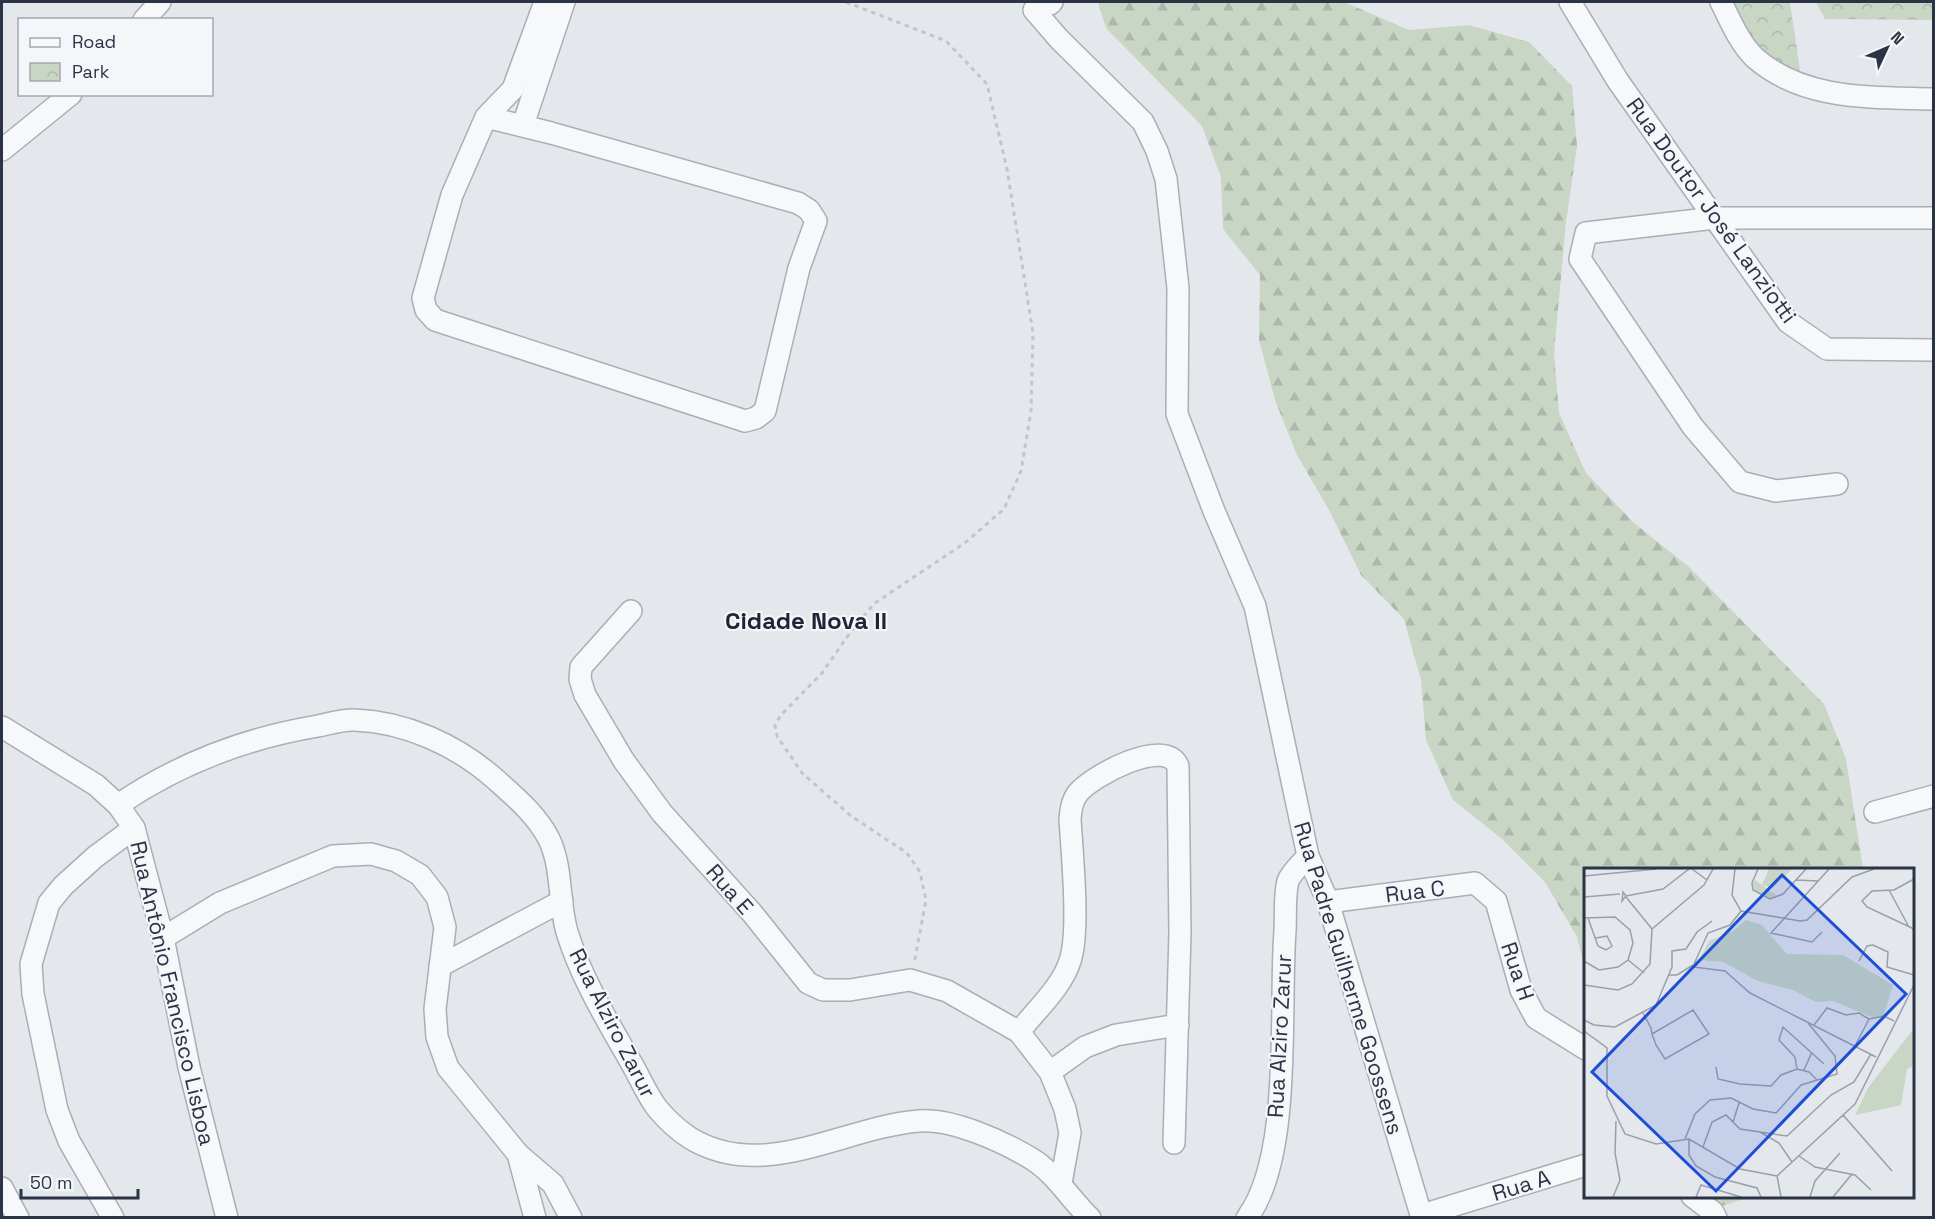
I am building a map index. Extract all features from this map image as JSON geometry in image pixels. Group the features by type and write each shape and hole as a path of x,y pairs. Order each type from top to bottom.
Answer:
{"street":[{"path":"146,18 160,2"},
{"path":"486,117 523,125 798,203 810,210 816,221 799,268 765,411 756,418 746,421 435,320 426,310 423,298 435,248 452,195 486,117 513,89 545,2"},
{"path":"523,125 564,2"},
{"name":"Rua Doutor José Lanziotti","path":"1570,2 1618,81 1788,322 1827,349 1934,350"},
{"path":"1721,2 1732,27 1753,56 1788,80 1843,96 1934,99"},
{"name":"Rua Padre Guilherme Goossens","path":"1039,4 1059,39 1143,122 1157,151 1166,179 1178,288 1177,414 1214,511 1255,606 1308,856 1328,902 1422,1216"},
{"path":"2,150 69,96"},
{"path":"1838,484 1776,491 1740,482 1693,427 1580,259 1586,233 1611,228 1715,218 1934,218"},
{"name":"Rua E","path":"631,611 581,667 580,679 585,695 624,761 662,813 752,913 808,983 823,990 850,990 910,980 947,991 1019,1032"},
{"name":"Rua Alziro Zarur","path":"118,805 143,788 208,755 291,730 354,720 405,729 437,741 474,762 525,806 548,838 559,867 567,933 605,1017 655,1106 673,1125 692,1139 719,1150 748,1156 794,1152 872,1129 922,1120 961,1128 1006,1145 1036,1162 1061,1183 1090,1218"},
{"name":"Rua Antônio Francisco Lisboa","path":"2,727 72,769 118,805 134,828 163,938 189,1067 227,1218"},
{"path":"1061,1183 1070,1133 1065,1109 1050,1072 1019,1032 1065,973 1071,959 1072,805 1077,794 1091,780 1151,753 1166,754 1175,759 1178,766 1178,1025 1174,1143"},
{"path":"1875,812 1934,796"},
{"path":"113,1218 69,1141 57,1110 33,994 31,964 49,903 63,886 95,857 134,828"},
{"path":"163,938 220,903 333,856 371,854 396,861 420,875 437,897 445,927 435,1009 437,1037 448,1068 518,1154 553,1184 571,1218"},
{"name":"Rua Alziro Zarur","path":"1247,1218 1258,1203 1272,1160 1281,1066 1288,880 1308,856"},
{"name":"Rua C","path":"1328,902 1475,883 1496,901"},
{"path":"440,966 562,901"},
{"name":"Rua H","path":"1496,901 1521,990 1536,1018 1584,1048"},
{"path":"1050,1072 1085,1047 1116,1035 1178,1025"},
{"path":"518,1154 535,1218"},
{"name":"Rua A","path":"1422,1216 1584,1166"},
{"path":"2,1188 18,1218"},
{"path":"1693,1198 1713,1212 1716,1218"}],"path":[{"path":"846,2 946,41 987,84 1007,169 1032,333 1031,411 1021,471 1004,509 966,542 875,603 854,627 822,674 775,724 777,736 802,773 851,816 907,853 920,872 926,900 910,980"}],"green space":[{"path":"1098,2 1344,2 1409,30 1469,25 1529,42 1572,86 1577,146 1566,222 1554,353 1559,413 1586,473 1634,523 1689,567 1824,704 1846,759 1863,868 1584,868 1584,965 1577,937 1545,882 1501,838 1453,800 1426,740 1421,680 1404,619 1361,575 1329,510 1297,455 1275,400 1259,340 1260,275 1223,229 1221,177 1202,126 1106,28"},
{"path":"1727,2 1790,2 1801,77 1760,54"},
{"path":"1816,2 1933,2 1933,20 1825,19"},
{"path":"1689,1198 1747,1198 1706,1211"}],"district":[{"name":"Cidade Nova II","path":"806,621"}]}
